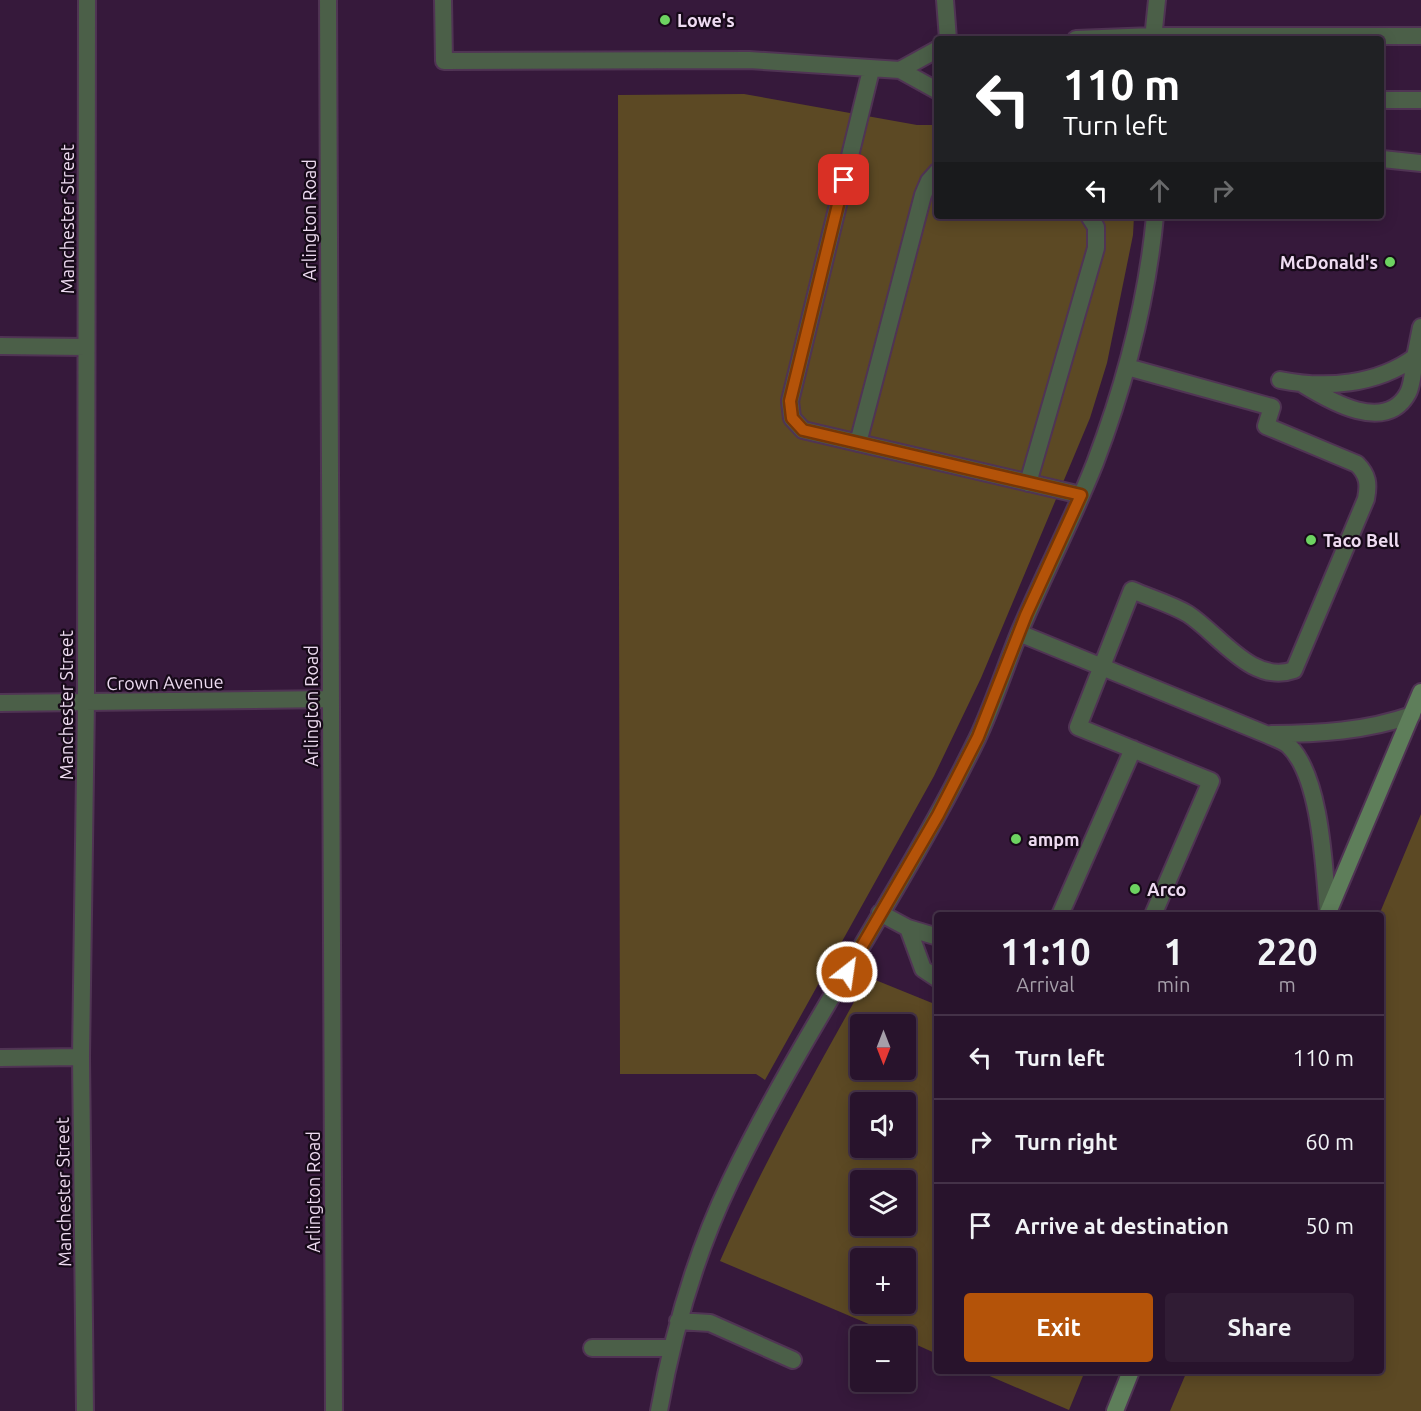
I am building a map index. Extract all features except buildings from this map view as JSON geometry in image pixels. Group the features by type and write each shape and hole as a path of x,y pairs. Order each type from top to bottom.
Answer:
{"main road":[{"path":"1328,912 1421,692"},
{"path":"1114,1411 1130,1374"}],"street":[{"name":"Manchester Street","path":"85,1411 81,1057 86,702 87,0"},
{"name":"Arlington Road","path":"328,0 334,1411"},
{"path":"443,0 444,61 749,60 872,70 900,70 934,51"},
{"path":"945,0 948,36"},
{"path":"1154,36 1157,0"},
{"path":"1384,36 1421,36"},
{"path":"872,70 790,401 792,418 803,430 1081,495"},
{"path":"900,70 934,89"},
{"path":"1384,100 1421,100"},
{"path":"1384,159 1421,163"},
{"path":"858,442 923,195 934,175"},
{"path":"1028,483 1096,248 1096,226 1091,219"},
{"path":"659,1411 678,1321 709,1233 730,1183 880,913 938,815 978,737 1019,633 1094,464 1127,367 1142,300 1155,219"},
{"path":"1303,385 1336,405 1379,412 1394,408 1408,393 1421,327"},
{"path":"0,346 86,347"},
{"path":"1280,380 1303,385 1342,384 1398,370 1415,357"},
{"path":"1127,367 1272,407 1266,426 1357,464 1366,477 1368,487 1366,499 1305,649 1294,670 1282,674 1268,674 1252,666 1187,614 1132,590 1104,666 1078,727 1211,781 1154,912"},
{"path":"1019,633 1104,666 1289,746 1305,772 1314,801 1328,912"},
{"name":"Crown Avenue","path":"0,703 330,699"},
{"path":"1268,735 1302,734 1384,725 1412,715"},
{"path":"1061,912 1133,748"},
{"path":"880,913 908,928 934,936"},
{"path":"908,928 923,969 934,976"},
{"path":"0,1058 81,1057"},
{"path":"678,1321 710,1323 793,1360"},
{"path":"592,1348 671,1348"}],"shaded area":[{"path":"744,94 917,125 934,125 934,219 1134,219 1133,235 1107,363 1090,418 981,678 934,776 765,1080 756,1074 620,1074 618,95"},
{"path":"1421,814 1421,1411 1170,1411 1186,1374 1384,1374 1384,912 1380,912"},
{"path":"868,977 934,1004 934,1353 916,1345 916,1326 873,1326 720,1261 772,1153"},
{"path":"985,1374 1084,1374 1069,1410"}],"place":[{"name":"Lowe's","path":"665,20"},
{"name":"McDonald's","path":"1390,262"},
{"name":"Taco Bell","path":"1311,540"},
{"name":"ampm","path":"1016,839"},
{"name":"Arco","path":"1135,889"}],"route":[{"path":"844,180 790,401 792,418 803,430 1081,495 1026,615 978,737 938,815 847,972"}]}
